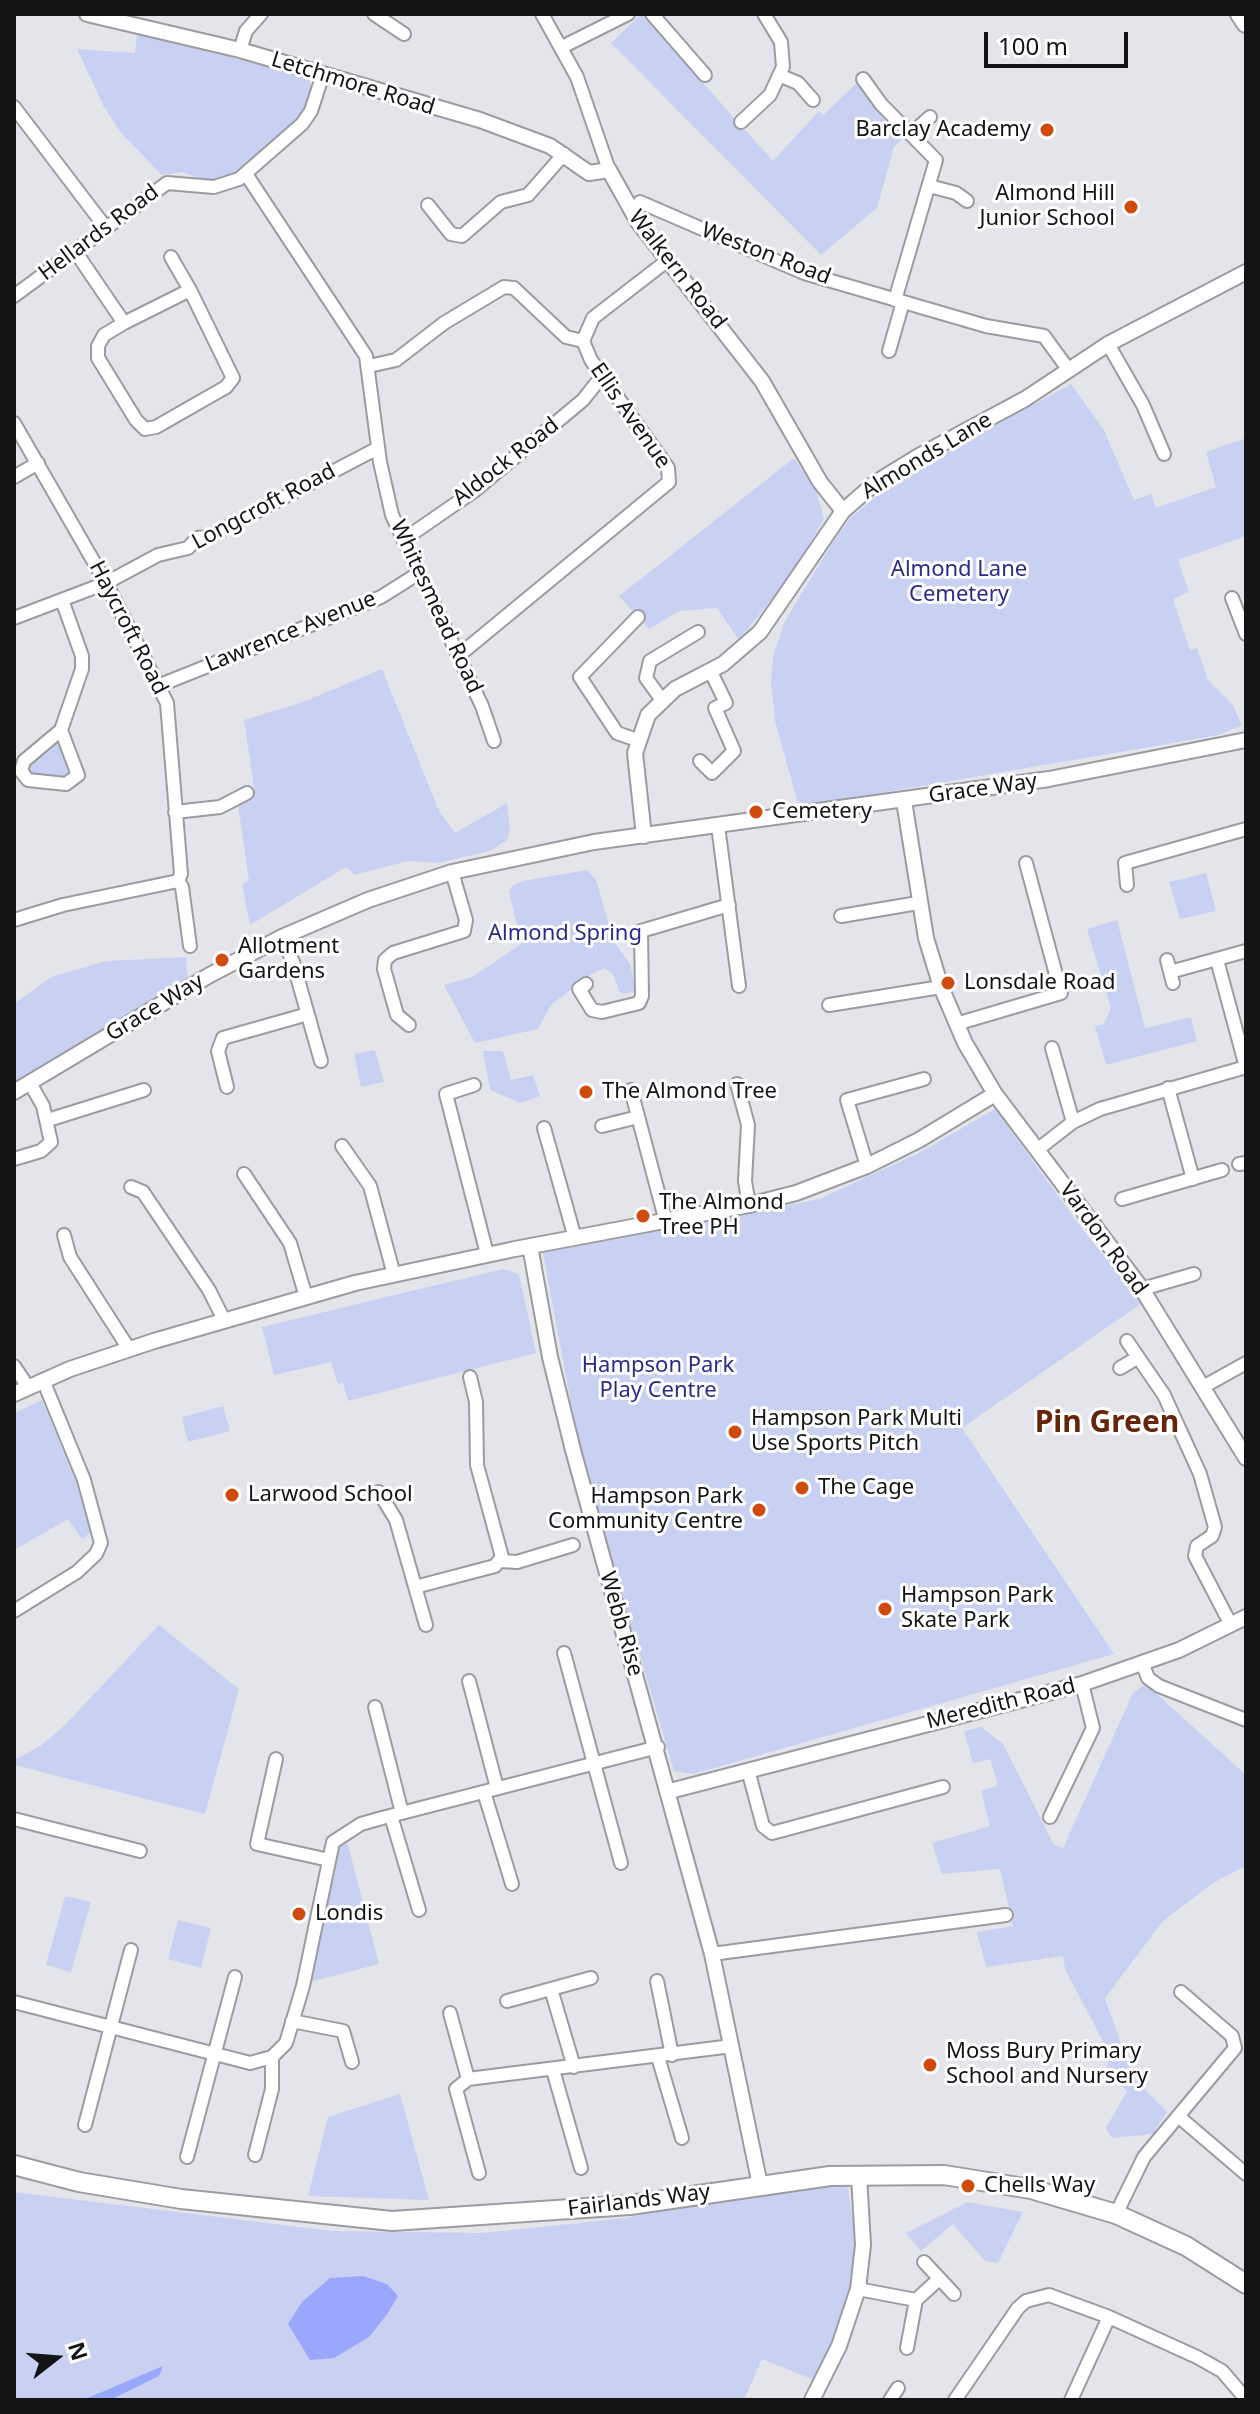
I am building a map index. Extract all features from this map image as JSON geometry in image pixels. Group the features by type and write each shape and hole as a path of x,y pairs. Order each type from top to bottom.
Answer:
{"main road":[{"path":"1240,14 1246,23"},
{"name":"Fairlands Way","path":"14,2165 79,2182 181,2199 392,2221 630,2205 760,2185 859,2176 944,2175 1031,2189 1116,2214 1186,2246 1246,2284"}],"street":[{"name":"Letchmore Road","path":"88,14 240,50 323,74 523,134 564,154 589,173 609,170"},
{"path":"240,50 246,31 261,14"},
{"path":"374,14 404,34"},
{"name":"Walkern Road","path":"542,14 562,47 590,106 609,170 623,200 762,381 820,482 843,511"},
{"path":"562,47 628,14"},
{"path":"652,14 705,75"},
{"path":"741,122 770,95 781,76 781,42 764,14"},
{"name":"Hellards Road","path":"14,296 167,183 214,187 233,182 246,174 307,118 323,74"},
{"path":"781,76 798,83 813,100"},
{"path":"863,79 881,104 933,153 936,164 899,301 889,351"},
{"path":"14,107 106,228"},
{"path":"912,133 930,117"},
{"path":"428,205 451,234 462,236 501,202 528,195 564,154"},
{"name":"Whitesmead Road","path":"246,174 369,366 378,448 390,505 403,540 482,706 494,741"},
{"path":"929,186 956,193 967,201"},
{"name":"Weston Road","path":"640,202 793,269 986,326 1044,336 1068,369"},
{"path":"75,251 124,323"},
{"path":"171,257 190,290 233,378 226,387 156,427 145,429 136,420 98,358 98,346 104,335 190,290"},
{"name":"Ellis Avenue","path":"458,656 669,482 668,468 586,353 583,341 593,318 668,260"},
{"name":"Almonds Lane","path":"644,836 635,763 637,740 648,715 662,700 711,672 760,632 843,511 893,471 1025,399 1108,344 1246,272"},
{"path":"369,366 393,362 444,323 504,287 514,288 566,337 583,341"},
{"path":"1108,344 1143,405 1164,454"},
{"name":"Aldock Road","path":"403,540 474,491 583,400 602,376"},
{"name":"Haycroft Road","path":"14,423 106,583 160,685 169,718 181,874 178,881 182,887 190,946"},
{"name":"Longcroft Road","path":"14,618 106,583 158,555 188,548 197,538 208,537 378,448"},
{"path":"14,477 38,463"},
{"name":"Lawrence Avenue","path":"160,685 381,597 419,573"},
{"path":"1232,598 1246,634"},
{"path":"61,730 76,764 76,778 66,784 28,780 21,771 24,761 61,730 82,663 79,644 62,600"},
{"path":"637,740 617,733 580,677 638,617"},
{"path":"662,700 646,678 650,661 698,632"},
{"path":"700,761 712,773 734,751 715,708 726,703 711,672"},
{"name":"Grace Way","path":"14,1092 208,976 282,937 368,900 452,872 546,850 1092,772 1246,740"},
{"path":"175,812 220,807 247,793"},
{"name":"Vardon Road","path":"904,801 918,903 941,987 965,1043 995,1094 1142,1289 1246,1458"},
{"path":"718,826 739,986"},
{"path":"1127,885 1125,863 1245,833"},
{"path":"956,1024 1061,993 1026,863"},
{"path":"409,1025 397,1015 384,969 385,960 393,953 464,931 466,920 452,872"},
{"path":"14,920 63,905 178,881"},
{"path":"841,916 918,903"},
{"path":"578,989 592,1010 602,1012 639,1003 642,996 641,931 729,905"},
{"path":"282,937 321,1061"},
{"path":"1170,972 1246,951"},
{"path":"1037,1150 1073,1122 1100,1109 1246,1067 1217,960"},
{"path":"829,1005 941,987"},
{"path":"227,1087 218,1051 223,1038 308,1014"},
{"path":"1053,1048 1073,1122"},
{"path":"867,1166 847,1100 924,1079"},
{"path":"14,1159 50,1144 48,1120 30,1083"},
{"path":"737,1084 748,1125 745,1181 749,1205"},
{"path":"474,1085 446,1094 487,1254"},
{"path":"1168,1088 1193,1179"},
{"path":"48,1120 144,1090"},
{"path":"631,1090 666,1222"},
{"path":"14,1366 21,1391 129,1349 306,1297 487,1254 749,1205 812,1187 867,1166 919,1140 995,1094"},
{"path":"602,1126 638,1117"},
{"path":"544,1128 575,1238"},
{"path":"342,1146 370,1186 394,1275"},
{"path":"1122,1199 1222,1170"},
{"path":"244,1174 290,1243 306,1297"},
{"path":"131,1187 143,1192 209,1290 224,1320"},
{"path":"64,1235 70,1257 129,1349"},
{"name":"Webb Rise","path":"530,1246 550,1357 573,1450 658,1747 712,1954 760,2185"},
{"path":"1142,1289 1194,1274"},
{"path":"1127,1341 1164,1395 1200,1474 1215,1527 1212,1536 1197,1546 1195,1556 1231,1625"},
{"path":"1120,1368 1137,1358"},
{"path":"1203,1387 1246,1363"},
{"path":"470,1377 476,1402 477,1465 501,1561"},
{"path":"14,1611 83,1567 101,1543 84,1480 43,1380"},
{"path":"379,1492 395,1515 426,1625"},
{"path":"415,1587 495,1566 501,1561 517,1562 573,1545"},
{"name":"Meredith Road","path":"670,1791 1082,1684 1143,1665 1246,1617"},
{"path":"564,1653 621,1863"},
{"path":"1143,1665 1148,1678 1159,1686 1246,1720"},
{"path":"469,1681 512,1884"},
{"path":"1050,1817 1093,1728 1082,1684"},
{"path":"375,1707 419,1910"},
{"path":"14,2002 250,2063 272,2057 286,2043 333,1842 361,1824 658,1747"},
{"path":"276,1759 257,1844 329,1860"},
{"path":"748,1770 763,1826 772,1833 943,1787"},
{"path":"14,1819 140,1851"},
{"path":"712,1954 1006,1915"},
{"path":"85,2125 131,1950"},
{"path":"187,2157 235,1977"},
{"path":"507,2001 591,1978"},
{"path":"657,1981 672,2055"},
{"path":"551,1989 574,2067"},
{"path":"1116,2214 1138,2167 1233,2051 1235,2044 1232,2036 1181,1992"},
{"path":"450,2013 468,2079"},
{"path":"292,2021 343,2031 352,2062"},
{"path":"479,2173 456,2089 468,2079 732,2046"},
{"path":"255,2155 272,2089 272,2057"},
{"path":"658,2057 682,2138"},
{"path":"553,2070 581,2168"},
{"path":"1178,2116 1246,2174"},
{"path":"812,2400 839,2346 858,2289 863,2245 859,2176"},
{"path":"924,2262 954,2294"},
{"path":"907,2348 916,2300 939,2279"},
{"path":"858,2289 916,2300"},
{"path":"955,2400 1026,2301 1055,2296 1109,2317 1222,2371 1246,2399"},
{"path":"1071,2400 1109,2317"},
{"path":"890,2400 898,2388"}],"green space":[{"path":"641,14 773,161 819,111 823,115 858,82 904,137 894,147 877,208 821,255 611,43"},
{"path":"137,32 309,78 312,89 306,109 297,121 232,175 202,180 183,172 162,175 122,134 104,107 77,49 135,53"},
{"name":"Almond Lane Cemetery","path":"1071,384 1104,430 1134,500 1151,494 1156,508 1216,487 1206,452 1246,438 1246,536 1178,560 1189,592 1173,599 1190,650 1197,648 1208,680 1233,705 1242,725 1219,735 799,807 775,721 771,682 773,656 785,621 833,542 851,517 897,480"},
{"path":"794,458 816,490 824,519 791,575 739,640 717,608 679,611 649,629 619,596"},
{"path":"382,669 439,811 455,833 507,803 510,831 507,840 490,851 438,863 408,861 355,875 346,867 250,925 242,884 249,881 238,805 255,794 244,720 303,702"},
{"path":"60,739 74,771 69,779 31,777 25,765"},
{"name":"Almond Spring","path":"587,870 596,880 614,942 630,964 635,987 633,992 623,994 619,991 613,974 604,968 551,1005 538,1029 475,1043 444,985 472,977 521,944 509,891 512,886 523,881"},
{"path":"1206,873 1216,911 1180,919 1169,882"},
{"path":"1117,920 1145,1028 1191,1017 1197,1041 1106,1065 1095,1026 1104,1024 1111,1008 1087,929"},
{"path":"186,957 188,982 14,1085 14,1004 51,977 106,961"},
{"path":"375,1050 384,1082 361,1087 354,1054"},
{"path":"483,1051 503,1051 511,1080 533,1075 540,1096 520,1103 490,1090"},
{"name":"Hampson Park Play Centre","path":"995,1109 1083,1230 1142,1303 962,1428 1114,1654 693,1774 674,1771 580,1451 543,1253 819,1199 921,1152"},
{"path":"503,1269 519,1274 536,1353 348,1401 343,1383 338,1384 331,1362 274,1375 262,1327"},
{"path":"42,1400 95,1529 82,1539 68,1519 14,1550 14,1413"},
{"path":"223,1406 230,1431 188,1442 182,1417"},
{"path":"159,1625 239,1689 205,1814 14,1765 14,1760 40,1746 64,1726"},
{"path":"1146,1684 1246,1775 1246,1866 1213,1883 1163,1921 1105,1998 1133,2077 1167,2112 1153,2134 1112,2138 1106,2128 1127,2091 1108,2074 1106,2047 1065,1969 1063,1956 986,1967 977,1932 1013,1926 1000,1869 942,1874 932,1843 990,1826 981,1791 998,1785 990,1759 973,1763 964,1731 981,1727 1003,1744 1054,1845 1063,1848 1133,1693"},
{"path":"347,1841 379,1964 310,1982 339,1847"},
{"path":"65,1896 91,1902 71,1972 46,1965"},
{"path":"178,1920 211,1928 201,1968 168,1959"},
{"path":"400,2094 429,2200 308,2196 328,2117"},
{"path":"840,2183 848,2188 858,2259 833,2345 814,2380 762,2359 744,2400 14,2400 14,2192 332,2231 482,2233 626,2218 755,2191"},
{"path":"967,2202 1023,2212 998,2263 985,2261 953,2224 921,2251 906,2233"}],"water":[{"path":"363,2276 387,2284 398,2296 388,2313 369,2337 334,2358 310,2360 288,2324 302,2302 330,2278"},
{"path":"163,2366 159,2376 110,2400 83,2400"}],"place":[{"name":"Barclay Academy","path":"1047,130"},
{"name":"Almond Hill Junior School","path":"1131,207"},
{"name":"Cemetery","path":"756,812"},
{"name":"Allotment Gardens","path":"222,960"},
{"name":"Lonsdale Road","path":"948,983"},
{"name":"The Almond Tree","path":"586,1092"},
{"name":"The Almond Tree PH","path":"643,1216"},
{"name":"Hampson Park Multi Use Sports Pitch","path":"735,1432"},
{"name":"The Cage","path":"802,1488"},
{"name":"Larwood School","path":"232,1495"},
{"name":"Hampson Park Community Centre","path":"759,1510"},
{"name":"Hampson Park Skate Park","path":"885,1609"},
{"name":"Londis","path":"299,1914"},
{"name":"Moss Bury Primary School and Nursery","path":"930,2065"},
{"name":"Chells Way","path":"968,2186"}],"district":[{"name":"Pin Green","path":"1107,1423"}]}
